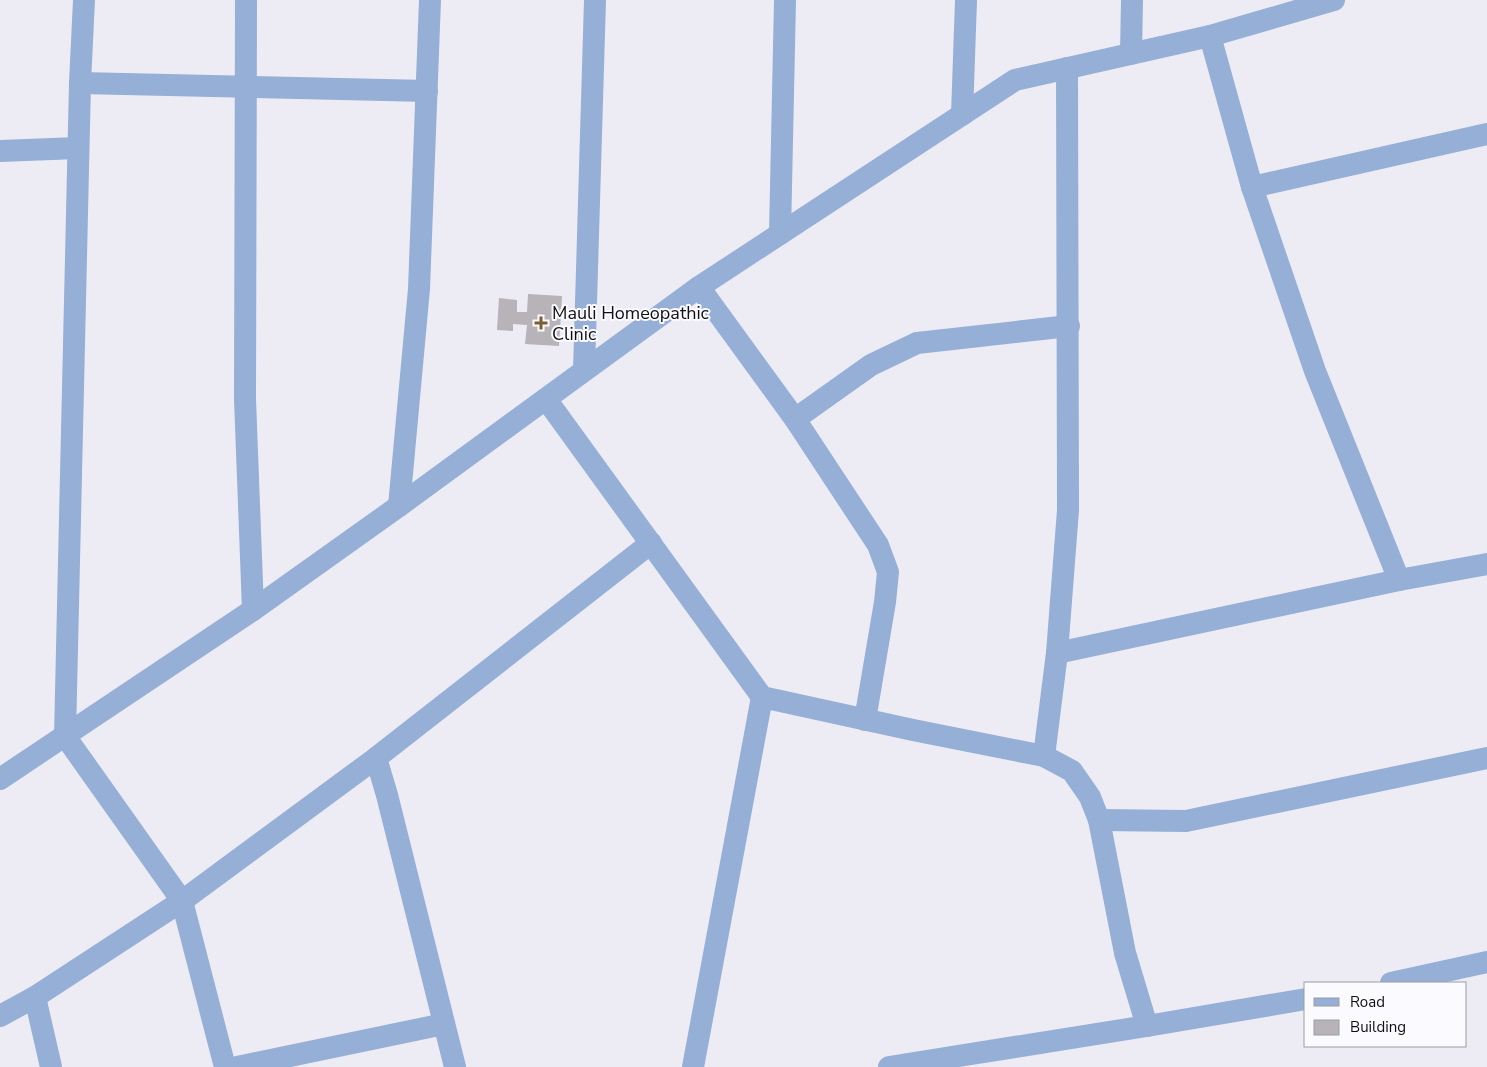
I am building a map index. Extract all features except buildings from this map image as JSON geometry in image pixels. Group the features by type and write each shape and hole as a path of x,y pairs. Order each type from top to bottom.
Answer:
{"street":[{"path":"84,0 78,148 65,736 182,902 225,1067"},
{"path":"246,0 245,399 253,610"},
{"path":"399,506 419,288 430,0"},
{"path":"584,370 596,0"},
{"path":"780,234 785,0"},
{"path":"962,115 966,0"},
{"path":"1131,54 1132,0"},
{"path":"0,779 253,610 699,287 1015,80 1210,36 1321,2"},
{"path":"1210,36 1252,187 1315,371 1399,580"},
{"path":"1044,756 1057,653 1068,510 1067,68"},
{"path":"80,83 427,91"},
{"path":"1252,187 1487,134"},
{"path":"0,151 78,148"},
{"path":"699,287 795,419 878,545 888,572 885,602 865,720"},
{"path":"795,419 871,365 917,343 1069,326"},
{"path":"546,399 762,697 1044,756 1072,771 1090,797 1099,820 1125,953 1147,1026"},
{"path":"0,1016 35,997 182,902 376,758 651,543"},
{"path":"1057,653 1399,580 1487,564"},
{"path":"693,1067 762,697"},
{"path":"376,758 455,1067"},
{"path":"1099,820 1186,821 1487,758"},
{"path":"1396,982 1487,962"},
{"path":"35,997 51,1067"},
{"path":"889,1067 1147,1026 1304,998"},
{"path":"237,1067 444,1024"}],"place":[{"name":"Mauli Homeopathic Clinic","path":"541,323"}]}
